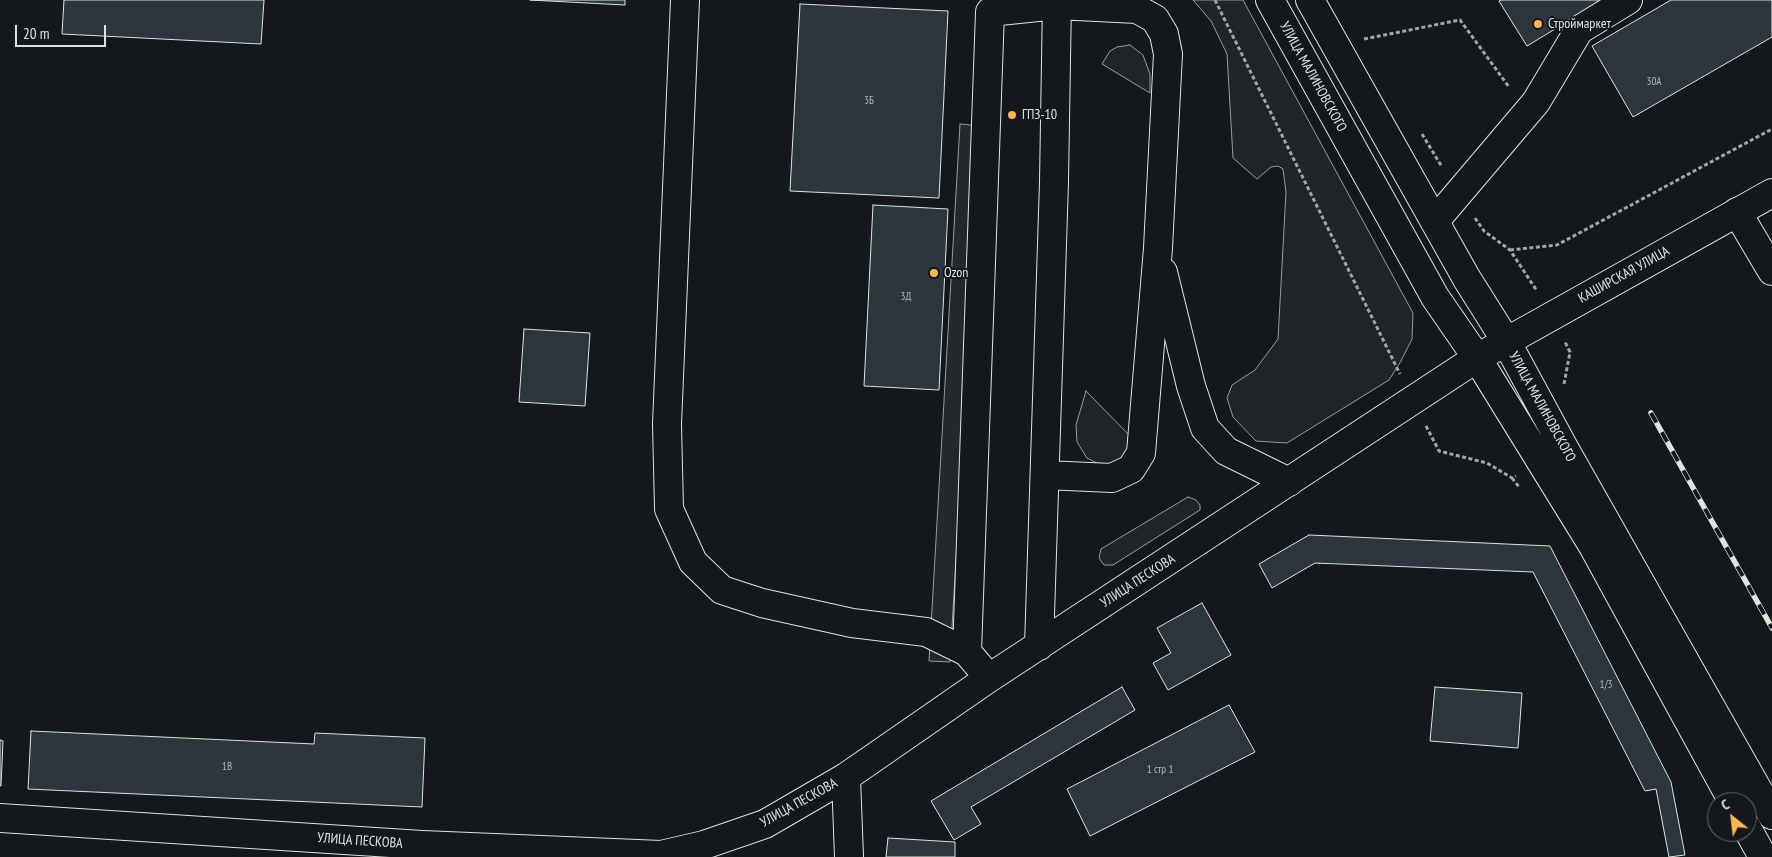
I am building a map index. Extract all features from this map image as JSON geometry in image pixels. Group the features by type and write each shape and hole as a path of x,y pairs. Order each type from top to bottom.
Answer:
{"main road":[{"path":"685,0 667,424 669,509 693,562 722,590 762,603 852,623 926,632 966,652 989,678"},
{"name":"УЛИЦА МАЛИНОВСКОГО","path":"1270,0 1435,297 1477,358 1593,546 1728,792"},
{"name":"УЛИЦА МАЛИНОВСКОГО","path":"1310,0 1467,279 1506,341 1772,815"},
{"path":"1435,221 1536,102 1579,30 1628,0"},
{"path":"966,652 990,12 1057,2 1137,9 1155,19 1164,34 1168,54 1158,248 1141,453 1131,469 1112,478 1045,475"},
{"path":"1039,646 1054,182 1057,2"},
{"name":"КАШИРСКАЯ УЛИЦА","path":"1477,358 1772,193"},
{"path":"1737,212 1772,271"},
{"path":"1158,248 1190,386 1205,428 1226,451 1289,482"},
{"name":"УЛИЦА ПЕСКОВА","path":"0,818 422,845 661,855 704,844 765,824 846,777 989,678 1477,358"},
{"path":"846,777 849,857"},
{"path":"1755,842 1763,857"}],"path":[{"path":"1215,0 1440,452 1487,463 1512,478 1540,462"},
{"path":"1364,39 1460,20 1527,113"},
{"path":"1359,31 1368,47"},
{"path":"1418,128 1484,231 1510,250 1553,315 1570,352 1564,383 1568,392"},
{"path":"1510,250 1557,245 1772,129"}],"shaded area":[{"path":"1193,0 1243,0 1413,313 1412,339 1389,380 1287,443 1256,441 1233,417 1227,398 1232,385 1255,370 1278,339 1286,192 1283,169 1278,166 1271,167 1257,179 1233,158 1227,54 1211,21"},
{"path":"1130,45 1143,55 1150,74 1150,93 1102,64 1110,51 1117,47"},
{"path":"960,124 981,126 950,662 929,661"},
{"path":"1086,391 1129,435 1131,445 1116,462 1101,465 1087,458 1077,442 1076,425"},
{"path":"1188,497 1196,500 1200,505 1200,510 1113,565 1104,565 1099,558 1101,549"}],"building":[{"path":"64,0 264,0 261,44 62,34"},
{"path":"530,0 625,0 625,5"},
{"name":"Строймаркет","path":"1603,0 1527,46 1499,1"},
{"path":"1671,0 1772,0 1772,37 1633,117 1592,46"},
{"path":"800,4 948,11 939,198 790,191"},
{"path":"873,205 948,209 939,390 864,386"},
{"path":"524,329 590,333 585,406 519,402"},
{"path":"1309,535 1550,546 1671,782 1685,855 1669,857 1656,789 1645,791 1533,572 1315,563 1272,588 1259,564"},
{"path":"1202,603 1231,655 1168,690 1153,663 1171,653 1157,628"},
{"path":"1122,687 1135,710 971,807 981,824 954,840 931,801"},
{"path":"1435,687 1522,693 1518,748 1430,741"},
{"path":"1229,705 1255,752 1090,836 1067,789"},
{"path":"31,731 314,744 315,733 425,738 422,807 28,789"},
{"path":"0,740 3,741 1,786 0,786"},
{"path":"888,838 955,842 955,857 886,857"}],"railway":[{"path":"1651,413 1772,628"}],"place":[{"name":"Строймаркет","path":"1538,24"},
{"name":"ГПЗ-10","path":"1012,115"},
{"name":"Ozon","path":"934,273"}]}
